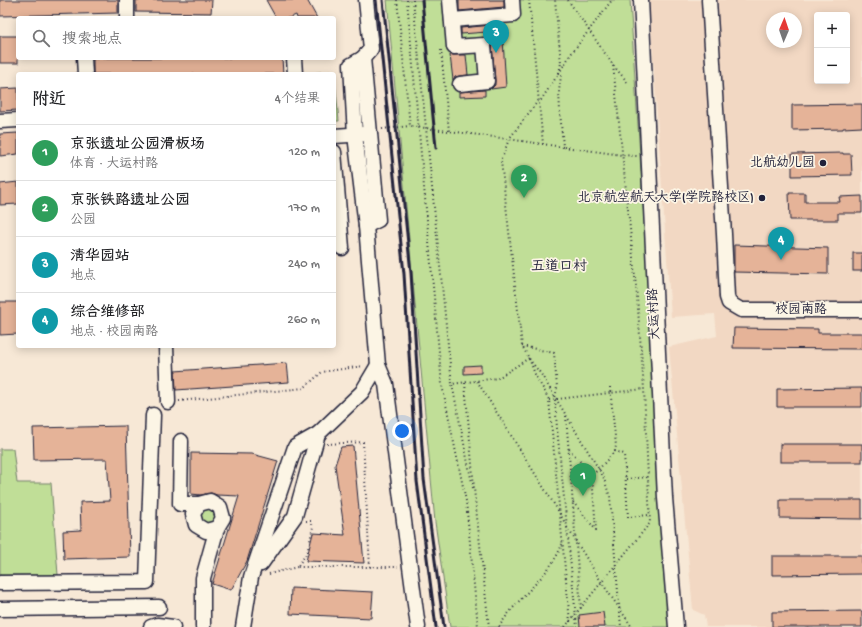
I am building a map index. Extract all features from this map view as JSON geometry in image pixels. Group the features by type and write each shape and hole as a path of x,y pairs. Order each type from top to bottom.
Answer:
{"street":[{"path":"127,0 127,16"},
{"path":"366,0 371,50 363,58 351,65 355,135 366,226 378,364 386,384 418,627"},
{"path":"450,0 454,47 484,45 487,82 460,84"},
{"path":"452,20 513,16 512,0"},
{"name":"大运村路","path":"641,0 664,498 676,627"},
{"name":"校园南路","path":"709,0 724,234 726,297 729,303 740,310 862,310"},
{"path":"363,58 374,132 378,220 366,226"},
{"path":"84,60 85,72"},
{"path":"294,60 295,72"},
{"path":"0,121 16,120"},
{"path":"336,136 374,132"},
{"path":"336,176 342,248"},
{"path":"166,348 168,402"},
{"path":"242,627 252,578 295,447 318,434 362,392 378,364"},
{"path":"0,583 147,582 153,415"},
{"path":"252,578 294,516 318,434"},
{"path":"181,441 180,504 199,504 210,501 220,507 223,518 217,528 203,578 203,627"},
{"path":"199,504 193,514 196,525 206,531 217,528"},
{"path":"0,609 158,607"},
{"path":"151,627 157,625 173,627"}],"path":[{"path":"397,0 410,126"},
{"path":"407,0 442,385 466,501 478,627"},
{"path":"414,0 452,384 475,499"},
{"path":"529,0 543,144"},
{"path":"555,0 561,63 559,73 561,76 560,98 563,147"},
{"path":"568,0 613,65 629,84"},
{"path":"612,0 571,54 541,100 538,101 509,139 501,161 522,346 603,476 610,497 621,627"},
{"path":"441,45 449,131"},
{"path":"565,627 650,523 644,389 637,296 613,65"},
{"path":"374,132 410,126 622,155 648,155"},
{"path":"522,346 554,353 557,386 555,399 557,428 577,627"},
{"path":"452,384 498,378 529,358"},
{"path":"529,358 536,377 549,400 570,622"},
{"path":"168,402 304,388 322,372 378,364"},
{"path":"477,381 602,583 632,627"},
{"path":"465,383 475,499 489,627"},
{"path":"592,475 615,451 616,446 610,387"},
{"path":"549,400 644,389"},
{"path":"566,415 580,609"},
{"path":"318,434 327,444 363,442 370,568"},
{"path":"568,448 592,475 596,530 573,502"},
{"path":"615,451 624,454 628,517 650,515"},
{"path":"626,479 648,477"},
{"path":"294,516 300,520 311,521 312,527 307,553 298,567"},
{"path":"499,627 526,593 547,570 558,554 562,542"},
{"path":"252,578 298,567 410,567"}],"shaded area":[{"name":"北京航空航天大学(学院路校区)","path":"649,0 862,0 862,627 706,627 704,615 693,610 669,347 717,336 715,314 671,317"}],"green space":[{"path":"387,0 630,0 671,627 450,627 435,522"},
{"path":"336,91 339,121 336,121"},
{"path":"0,449 13,449 17,483 51,483 58,575 0,575"},
{"path":"208,508 214,511 217,517 214,523 208,526 202,523 199,517 202,511"}],"building":[{"path":"0,0 118,0 118,13 0,16"},
{"path":"136,0 212,0 211,13 136,12"},
{"path":"266,0 307,0 316,16 296,15 275,16"},
{"path":"459,0 504,0 504,7 459,11"},
{"path":"502,24 506,87 491,89 495,85 495,80 492,44 487,37 487,32 461,34 461,28"},
{"path":"0,36 16,36 16,60 18,60 18,63 0,63"},
{"path":"450,55 466,55 468,75 455,77 453,80"},
{"path":"93,60 282,60 283,72 93,72"},
{"path":"16,88 16,110 0,111 0,89"},
{"path":"485,90 485,96 459,97 459,92"},
{"path":"862,104 862,127 792,130 792,105"},
{"path":"16,133 16,154 0,156 0,134"},
{"path":"792,154 851,154 852,175 792,176"},
{"path":"16,182 16,204 0,205 0,184"},
{"path":"789,193 805,193 805,202 840,202 839,197 862,196 862,213 838,213 838,220 790,220"},
{"path":"734,245 828,248 828,274 734,272"},
{"path":"853,253 862,253 862,271 853,271"},
{"path":"0,302 16,302 16,334 0,335"},
{"path":"734,328 818,329 818,333 862,333 862,349 733,348"},
{"path":"287,363 289,382 176,390 175,371"},
{"path":"481,365 481,373 464,374 464,366"},
{"path":"862,388 862,407 777,407 777,389"},
{"path":"126,426 130,557 64,559 63,531 81,530 80,502 110,501 107,459 34,460 33,428"},
{"path":"780,444 862,444 862,462 780,462"},
{"path":"353,446 364,563 306,561 313,533 345,535 335,465 341,447"},
{"path":"191,453 252,454 278,461 247,561 231,590 212,584 239,496 217,495 211,493 201,495 191,494"},
{"path":"780,500 862,500 862,519 780,518"},
{"path":"772,556 862,556 862,574 772,575"},
{"path":"291,588 373,592 371,618 290,614"},
{"path":"862,611 862,627 772,627 772,612"},
{"path":"603,612 605,627 580,627 579,615"}],"railway":[{"path":"376,0 404,274 417,481 436,627"},
{"path":"383,0 411,273 424,479 444,627"},
{"path":"422,0 436,148"}],"place":[{"name":"清华园站","path":"496,53"},
{"name":"北航幼儿园","path":"823,163"},
{"name":"京张铁路遗址公园","path":"524,198"},
{"name":"北京航空航天大学(学院路校区)","path":"762,198"},
{"name":"综合维修部","path":"781,260"},
{"name":"京张遗址公园滑板场","path":"583,496"}],"district":[{"name":"五道口村","path":"559,267"}]}
